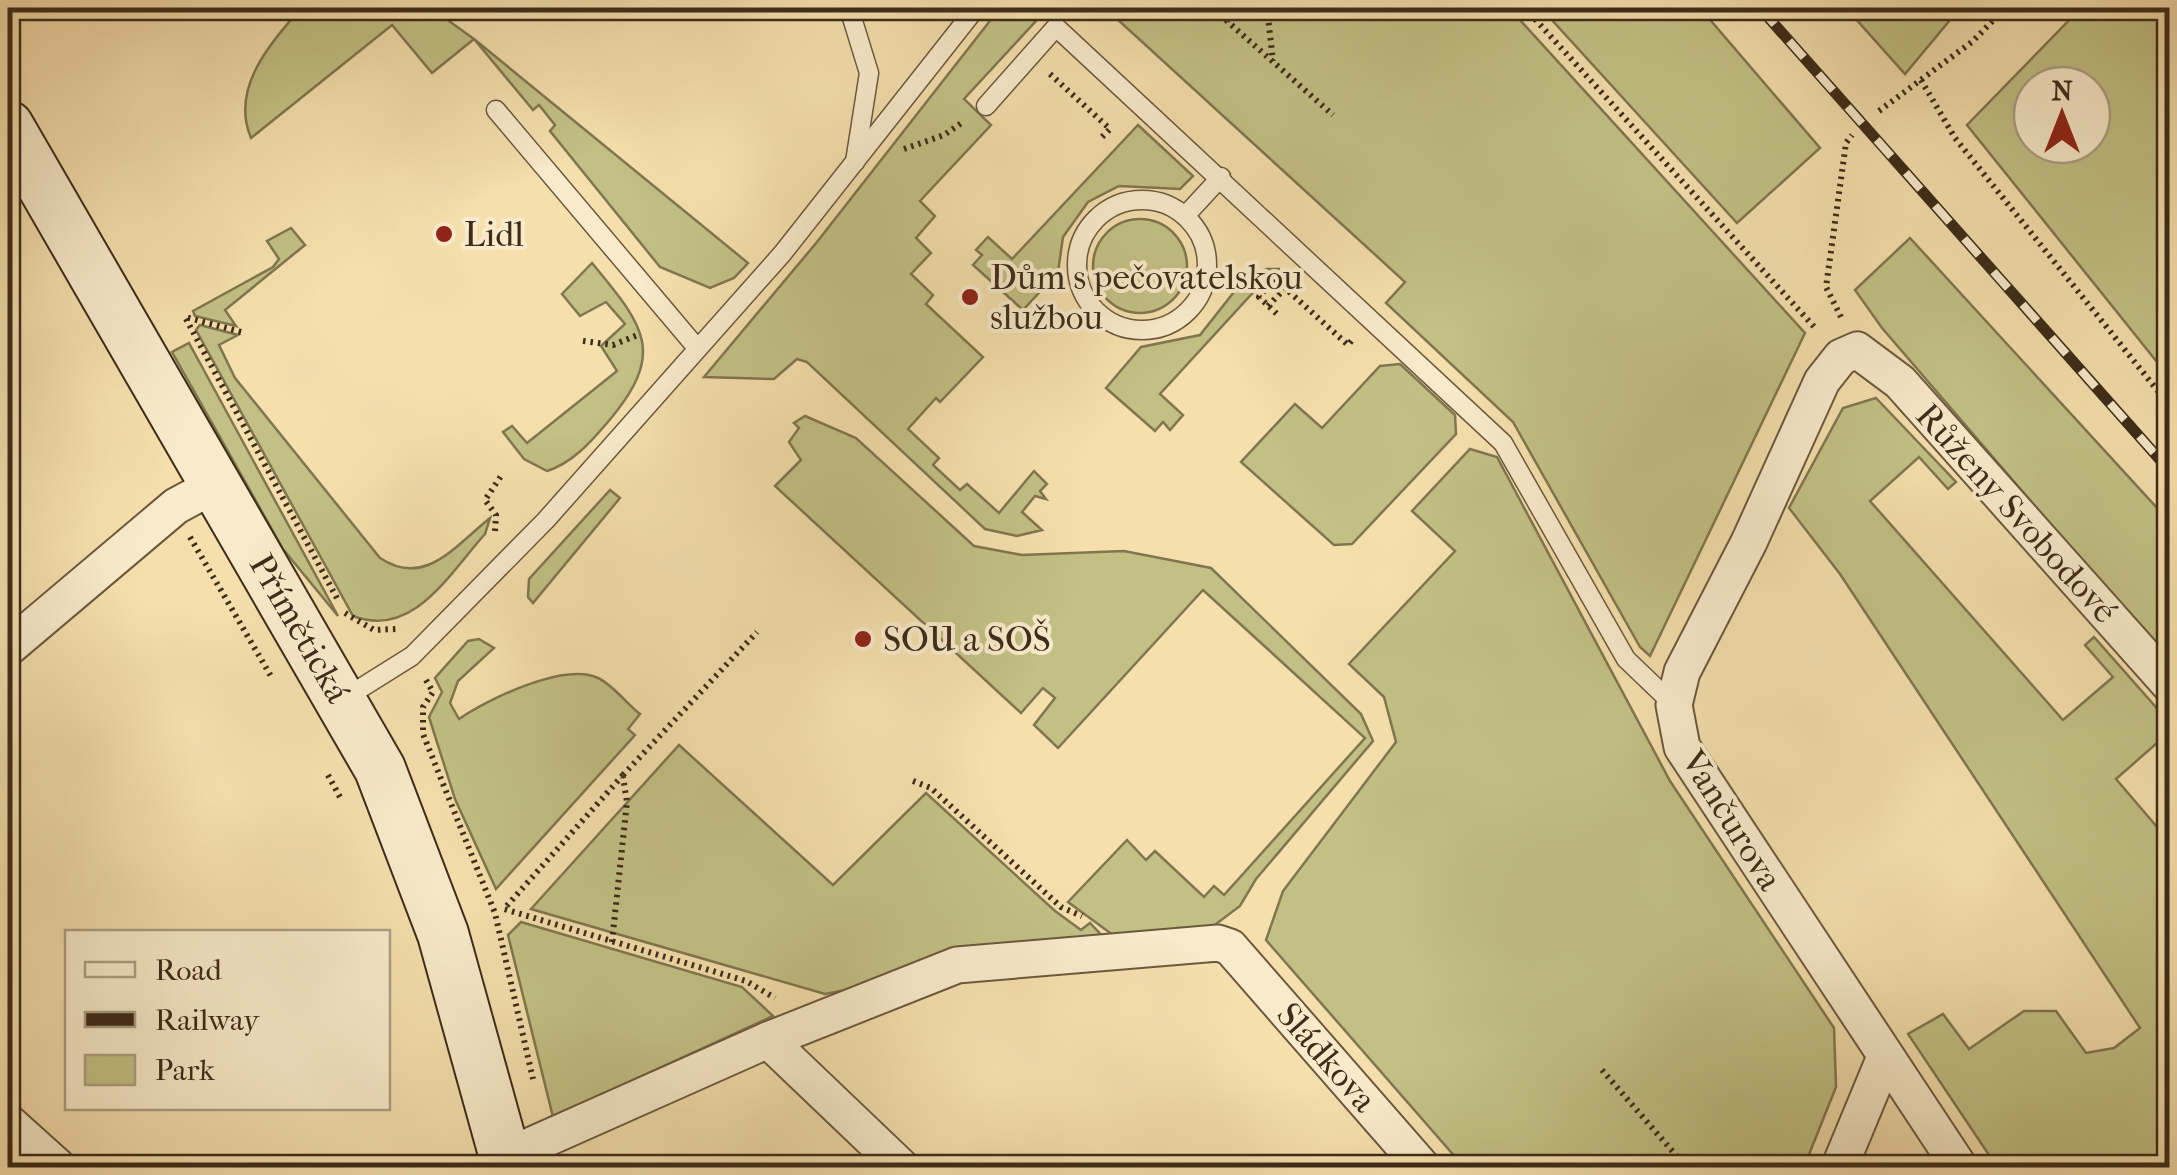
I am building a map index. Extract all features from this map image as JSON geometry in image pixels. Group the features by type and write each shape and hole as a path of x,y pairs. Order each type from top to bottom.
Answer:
{"main road":[{"name":"Přímětická","path":"8,126 196,495 342,700 391,794 520,1155"}],"street":[{"name":"Růženy Svobodové","path":"1849,353 1900,382 2170,685"},
{"name":"Vančurova","path":"1849,353 1822,381 1749,542 1682,672 1674,704 1682,747 1960,1168"},
{"path":"8,648 196,495"},
{"name":"Sládkova","path":"808,1023 957,965 1198,944 1230,947 1423,1168"},
{"path":"520,1155 808,1023"},
{"path":"768,1040 902,1168"},
{"path":"1838,1168 1886,1058"},
{"path":"8,1122 59,1168"}],"lane":[{"path":"849,8 869,74 855,163"},
{"path":"342,700 412,656 546,520 782,254 976,8"},
{"path":"986,106 1056,27 1503,443 1626,660 1674,704"},
{"path":"496,110 696,348"},
{"path":"1185,216 1221,177"},
{"path":"1148,200 1185,216 1199,233 1206,254 1206,277 1199,298 1184,315 1165,326 1143,330 1121,326 1101,316 1078,280 1080,250 1093,223 1118,206 1148,200"}],"path":[{"path":"1236,8 1227,21 1333,115"},
{"path":"1267,8 1273,62"},
{"path":"1525,8 1849,353"},
{"path":"1879,111 1974,41 2006,8"},
{"path":"1921,80 1955,138 2170,406"},
{"path":"896,158 907,144 944,135 986,106"},
{"path":"1849,353 1826,286 1846,143 1852,135"},
{"path":"1274,280 1259,297 1277,314"},
{"path":"241,332 185,318 347,617 374,630 411,623"},
{"path":"583,341 613,345 640,334"},
{"path":"492,537 496,515 485,500 503,473"},
{"path":"196,495 273,680"},
{"path":"398,628 433,692 421,718 422,734 495,912 520,1155"},
{"path":"495,912 504,909 757,632"},
{"path":"325,769 348,814"},
{"path":"612,942 627,802 623,775"},
{"path":"913,780 931,788 1061,907"},
{"path":"504,909 746,982 791,1007 808,1023"},
{"path":"1602,1070 1687,1168"}],"green space":[{"path":"301,8 431,8 474,39 432,73 392,25 251,138 246,120 249,84 266,52"},
{"path":"1000,8 1048,8 964,99 991,125 920,201 935,216 916,238 931,253 911,274 933,295 926,304 983,357 908,429 939,458 933,465 960,490 967,484 999,513 1034,471 1047,484 1040,491 1046,499 1035,496 1022,512 1042,530 1017,536 985,529 807,362 797,359 774,379 704,377 817,242"},
{"path":"1105,8 1509,8 1805,333 1650,656 1640,647 1513,422 1386,303 1405,282"},
{"path":"1541,8 1700,8 1820,148 1737,223"},
{"path":"1846,8 1960,8 1905,74"},
{"path":"2081,8 2169,8 2169,377 1967,125 2012,79 2012,165 2112,165 2112,65 2025,65"},
{"path":"474,39 748,263 734,278 710,288 660,267 550,131 555,125 539,105 533,110"},
{"path":"1138,125 1193,176 1180,189 1119,186 1088,202 1063,237 1058,272 1023,310 973,265 982,255 976,250 988,237 1012,259"},
{"path":"1140,219 1158,223 1173,233 1183,248 1187,266 1183,284 1173,299 1158,309 1140,313 1122,309 1107,299 1097,284 1093,266 1097,248 1107,233 1122,223"},
{"path":"291,228 305,245 225,310 236,326 195,316 193,311 273,267 279,259 267,241"},
{"path":"1910,238 2169,521 2169,662 1882,328 1855,290"},
{"path":"592,263 636,323 643,358 626,399 607,423 572,458 547,471 524,459 503,432 512,426 527,443 617,371 601,346 625,324 606,302 580,316 562,294"},
{"path":"1267,269 1280,269 1271,273 1160,394 1183,415 1170,430 1163,422 1155,431 1106,388 1141,347 1200,335 1245,278"},
{"path":"200,325 238,335 219,345 235,378 380,558 396,566 425,566 452,551 490,518 485,534 428,599 394,619 374,621 353,616 196,330"},
{"path":"189,343 338,616 283,549 172,352"},
{"path":"1400,364 1455,415 1456,434 1352,544 1334,545 1241,462 1295,404 1322,428 1380,366"},
{"path":"1876,398 1956,482 1948,489 1919,457 1870,501 2063,720 2113,677 2085,645 2094,637 2169,722 2169,740 2165,736 2116,779 2169,841 2169,1167 1997,1167 1908,1034 1943,1014 1969,1049 2024,1011 2056,1011 2086,1053 2114,1048 2140,1028 1840,574 1789,508 1843,408"},
{"path":"805,416 856,438 974,546 1022,555 1124,551 1211,568 1361,714 1373,741 1256,879 1240,906 1208,930 1117,938 1068,902 1127,840 1146,860 1155,851 1204,897 1214,886 1224,895 1365,738 1203,590 1058,748 1034,725 1055,698 1043,688 1021,713 775,486 801,460 789,442 799,428 794,423"},
{"path":"1470,449 1497,457 1670,781 1834,1028 1836,1087 1804,1167 1464,1167 1266,940 1283,891 1396,742 1384,697 1349,664 1455,551 1412,511"},
{"path":"610,490 620,498 533,603 528,597 529,579"},
{"path":"479,639 494,648 458,681 450,703 459,719 526,685 583,674 604,681 640,714 628,729 635,735 496,889 455,799 429,717 442,692 435,678 468,641"},
{"path":"679,745 833,885 926,793 1055,911 1081,930 1090,923 1106,940 825,994 531,909"},
{"path":"521,922 742,987 773,1016 553,1117 508,935"}],"railway":[{"path":"1760,8 2170,471"}],"place":[{"name":"Lidl","path":"444,234"},
{"name":"Dům s pečovatelskou službou","path":"970,297"},
{"name":"SOU a SOŠ","path":"863,639"}]}
